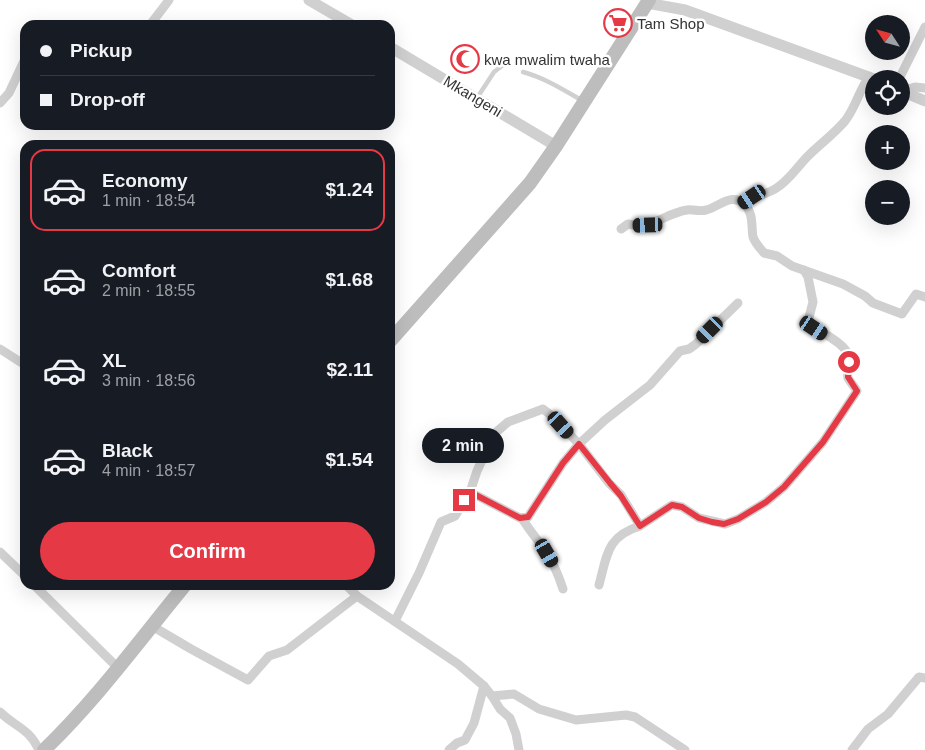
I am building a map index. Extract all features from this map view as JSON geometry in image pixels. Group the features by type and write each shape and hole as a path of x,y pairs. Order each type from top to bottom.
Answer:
{"main road":[{"path":"395,335 530,183 584,102 645,1"},
{"path":"44,750 62,733 181,590"}],"street":[{"path":"154,20 169,0"},
{"path":"645,1 685,10 865,76"},
{"path":"317,2 344,20"},
{"path":"904,70 925,27"},
{"name":"Mkangeni","path":"395,50 556,146"},
{"path":"0,103 9,93 20,70"},
{"path":"744,203 752,197 776,188 794,173 808,156 844,121 852,110 865,83"},
{"path":"910,88 925,88"},
{"path":"910,95 925,101"},
{"path":"621,229 628,224 636,226 648,225 686,210 704,211 715,207 725,200 735,200 744,203 752,216 753,237 764,253 777,256 792,266 843,284 873,302 902,314 916,294 925,296"},
{"path":"599,585 609,546 617,537 630,529 640,526 672,505 682,507 699,518 724,524 738,519 766,502 784,487 823,442 857,391 848,377 848,354 840,344 814,328 808,321 813,302 808,277 804,270"},
{"path":"470,492 522,518 528,517 536,508 563,463 579,444 605,420 650,385 680,351 689,349 696,344 738,303"},
{"path":"0,349 20,362"},
{"path":"395,621 419,573 441,522 454,516 470,492 477,471 494,434 508,422 543,409 552,416 579,444 621,496 640,526"},
{"path":"522,518 528,530 547,553 556,568 563,589"},
{"path":"0,552 20,571"},
{"path":"39,590 117,667"},
{"path":"351,590 357,596 458,664 484,686 500,709 510,718 519,750"},
{"path":"152,626 248,680 269,656 287,650 357,596"},
{"path":"852,750 868,729 888,714 919,677 925,678"},
{"path":"449,750 457,743 465,740 474,723 484,686"},
{"path":"492,696 514,694 539,709 576,720 626,715 635,717 685,750"},
{"path":"0,712 19,725 35,741 38,750"}],"lane":[{"path":"477,98 494,72 503,65"},
{"path":"523,72 535,75 584,102"}],"place":[{"name":"Tam Shop","path":"618,23"},
{"name":"kwa mwalim twaha","path":"465,59"}],"route":[{"path":"464,500 470,492 520,518 528,517 536,508 563,463 579,444 621,496 640,526 672,505 682,507 699,518 712,522 724,524 738,519 753,508 766,502 784,487 823,442 857,391 848,377 849,362"}]}
